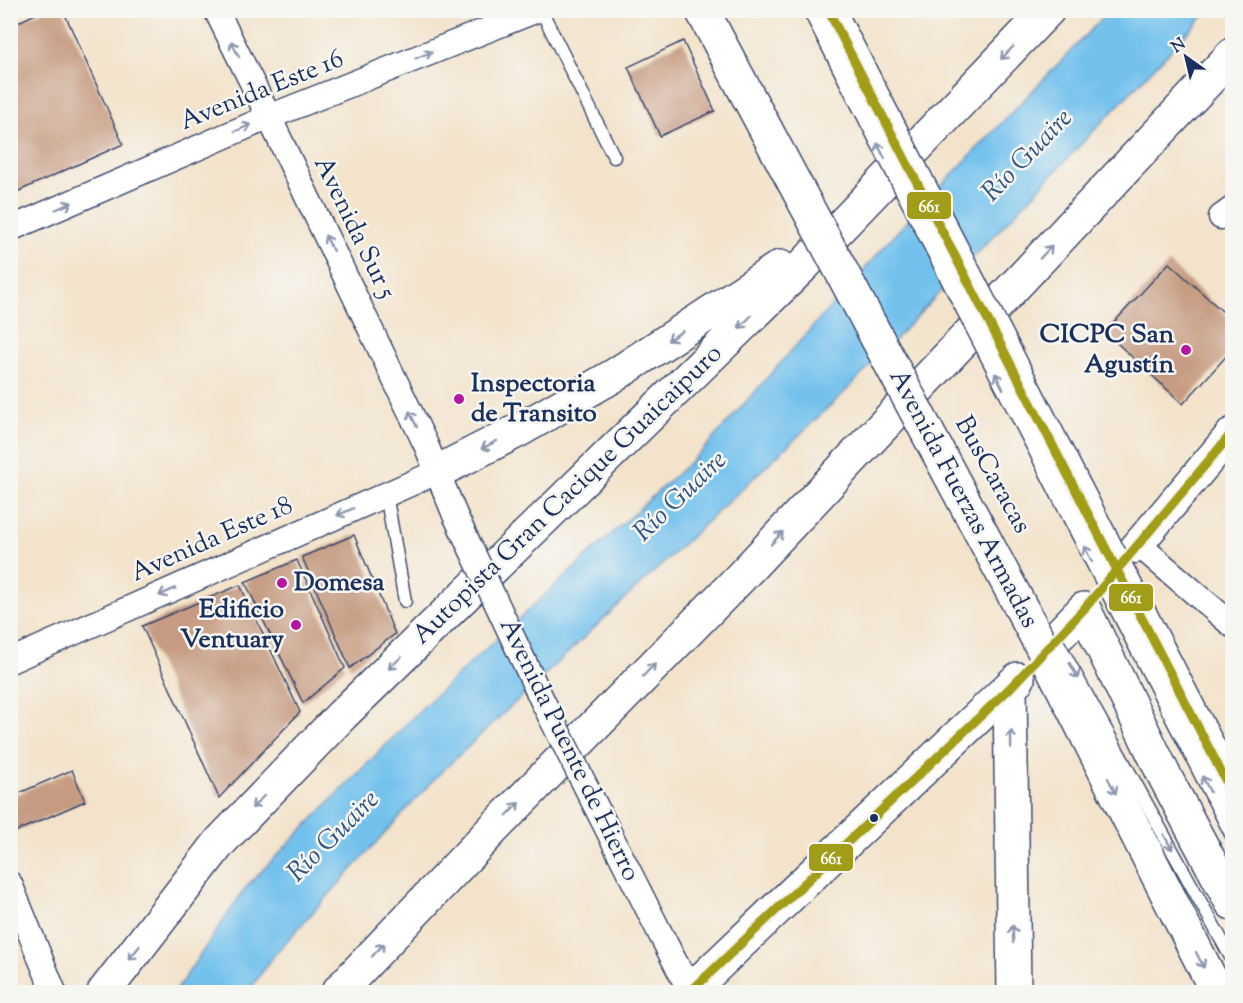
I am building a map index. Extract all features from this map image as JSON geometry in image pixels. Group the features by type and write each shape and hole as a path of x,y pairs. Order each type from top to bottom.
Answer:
{"main road":[{"name":"Avenida Fuerzas Armadas","path":"702,10 1042,647 1217,993"},
{"path":"828,10 1233,793"},
{"name":"Autopista Gran Cacique Guaicaipuro","path":"104,993 220,842 326,732 802,267 1048,10"},
{"path":"338,993 496,826 737,581 1233,55"},
{"path":"437,472 521,429 615,375 794,257"},
{"path":"1055,633 1088,604 1164,775 1233,903"},
{"path":"689,992 1014,683 1014,993"}],"street":[{"name":"Avenida Sur 5","path":"216,10 437,472"},
{"name":"Avenida Este 16","path":"10,229 269,117 539,10"},
{"path":"1233,432 1136,546 1233,625"},
{"name":"Avenida Este 18","path":"10,661 437,472"},
{"name":"Avenida Puente de Hierro","path":"437,472 543,702 689,992"},
{"path":"10,884 54,993"}],"lane":[{"path":"539,10 614,157"},
{"path":"715,10 859,277"},
{"name":"BusCaracas","path":"809,10 1233,836"},
{"name":"BusCaracas","path":"915,381 926,402"},
{"path":"386,494 405,601"},
{"path":"1055,633 1233,959"}],"water":[{"name":"Río Guaire","path":"1109,11 1208,11 848,389 437,776 275,954 248,992 175,992 247,886 425,705 704,449 897,232"}],"building":[{"path":"44,10 63,10 123,144 10,195 10,26"},
{"path":"683,41 715,111 660,136 628,67"},
{"path":"1169,263 1232,320 1232,350 1183,404 1105,332"},
{"path":"354,535 395,634 350,668 302,557"},
{"name":"Edificio Ventuary","path":"297,560 345,668 303,703 245,582"},
{"path":"240,585 300,712 219,798 142,626"},
{"path":"72,770 85,801 10,834 10,797"}],"transit line":[{"name":"661","path":"828,10 1232,793"},
{"name":"661","path":"690,992 1010,688 1084,609 1232,433"}],"place":[{"name":"CICPC San Agustín","path":"1186,350"},
{"name":"Inspectoria de Transito","path":"459,399"},
{"name":"Domesa","path":"282,583"},
{"name":"Edificio Ventuary","path":"296,625"}]}
